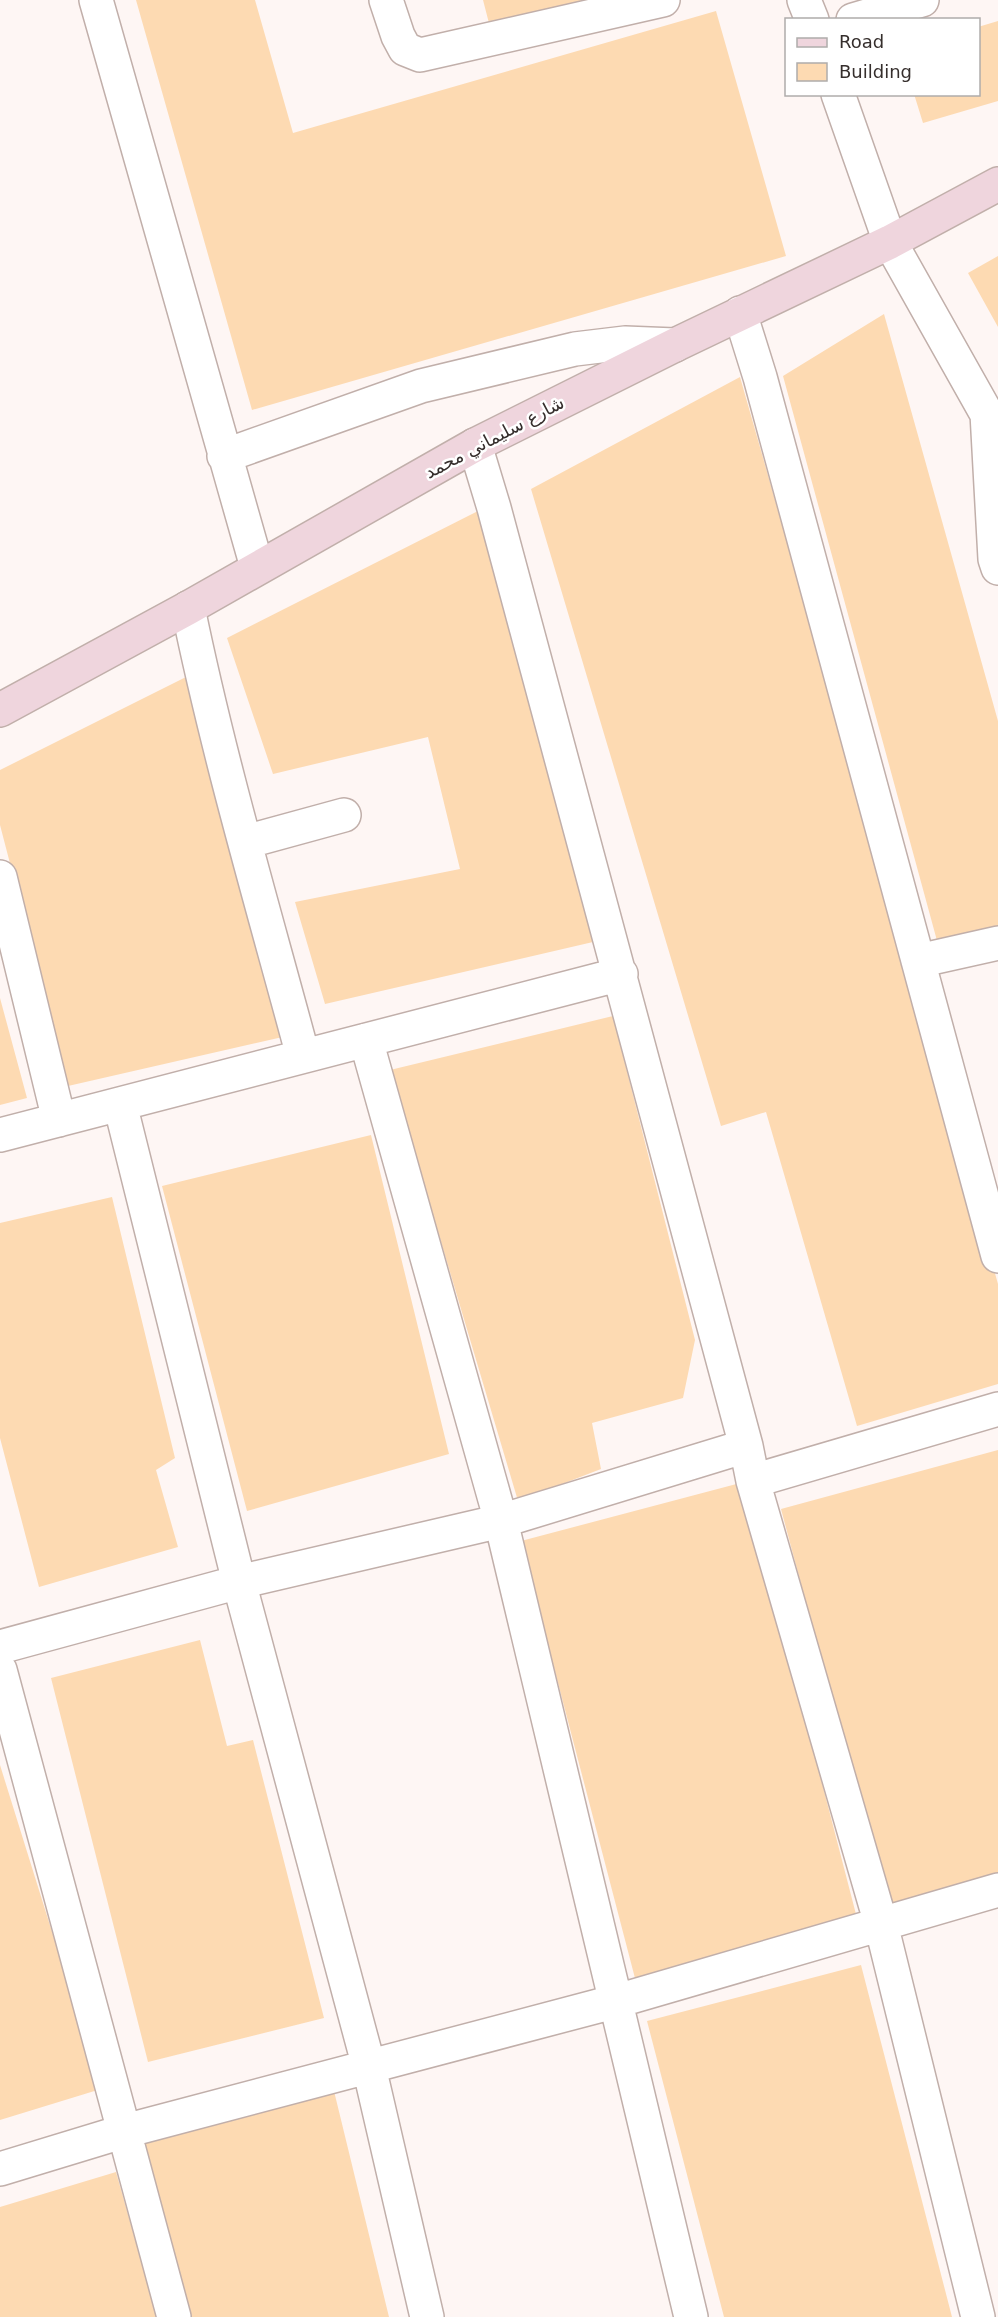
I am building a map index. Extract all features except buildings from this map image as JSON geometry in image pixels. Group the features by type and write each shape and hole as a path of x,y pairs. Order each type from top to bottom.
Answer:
{"street":[{"path":"96,0 257,567"},
{"path":"386,0 405,50 420,55 663,0"},
{"path":"804,0 811,18"},
{"path":"860,18 922,0"},
{"path":"839,96 890,242 992,423 995,559 998,568"},
{"name":"شارع سليماني محمد","path":"0,710 188,608 475,445 740,313 890,242 998,184"},
{"path":"740,313 763,388 998,1256"},
{"path":"224,456 421,386 575,349 625,343 675,345"},
{"path":"475,445 621,975 746,1446 753,1481 881,1924 978,2317"},
{"path":"188,608 199,664 303,1056"},
{"path":"245,842 344,815"},
{"path":"0,877 59,1120"},
{"path":"918,961 998,943"},
{"path":"0,1135 621,975"},
{"path":"366,1040 501,1521 691,2317"},
{"path":"120,1104 239,1582 369,2067 427,2317"},
{"path":"753,1481 998,1409"},
{"path":"0,1647 239,1582 501,1521 746,1446"},
{"path":"0,1670 174,2317"},
{"path":"0,2169 125,2131 617,2001 998,1890"}]}
